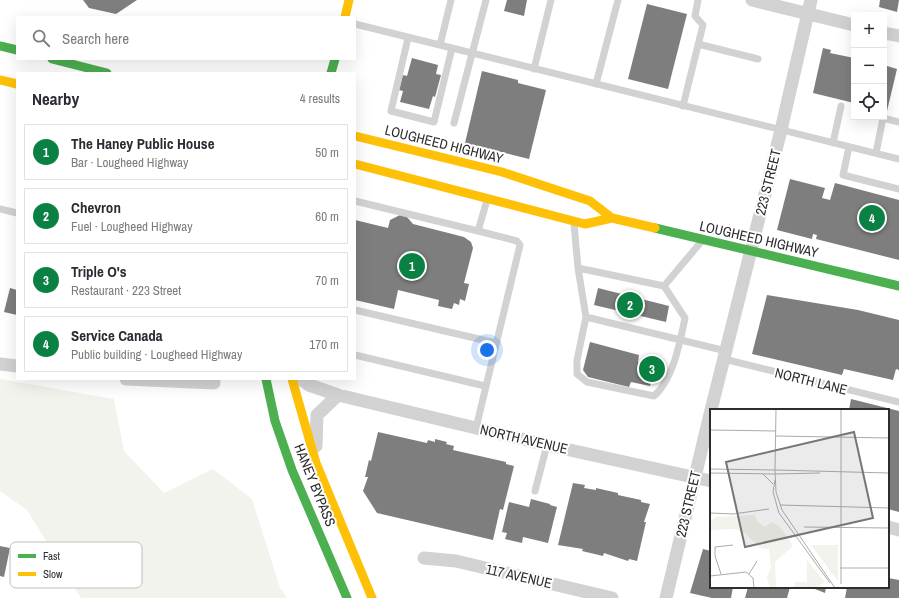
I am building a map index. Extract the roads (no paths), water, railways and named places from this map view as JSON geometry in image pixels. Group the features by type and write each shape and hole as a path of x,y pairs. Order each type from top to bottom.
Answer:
{"main road":[{"path":"345,16 349,0"},
{"path":"0,46 16,50"},
{"path":"56,60 103,72"},
{"path":"332,72 335,60"},
{"path":"0,80 16,84"},
{"name":"LOUGHEED HIGHWAY","path":"356,136 502,172 590,201 612,218 899,286"},
{"name":"LOUGHEED HIGHWAY","path":"357,167 487,198 574,222 585,224 612,218"},
{"name":"HANEY BYPASS","path":"266,380 275,421 292,470 347,598"},
{"name":"HANEY BYPASS","path":"292,380 298,407 316,460 339,521 372,598"}],"street":[{"path":"752,0 851,24"},
{"name":"223 STREET","path":"711,409 781,130 811,0"},
{"path":"887,34 899,36"},
{"path":"0,364 16,366"},
{"path":"152,380 215,381"},
{"name":"NORTH AVENUE","path":"302,380 309,385 338,394 547,445 710,481"},
{"path":"316,460 317,415 338,394"},
{"name":"223 STREET","path":"666,598 710,414"},
{"path":"889,527 899,530"},
{"name":"117 AVENUE","path":"424,558 456,561 612,598"}],"lane":[{"path":"440,46 451,0"},
{"path":"454,123 486,0"},
{"path":"534,69 551,0"},
{"path":"596,84 618,0"},
{"path":"683,106 703,24 695,16 698,0"},
{"path":"356,24 899,159"},
{"path":"408,38 391,111 434,122 452,48"},
{"path":"698,44 758,59"},
{"path":"833,143 841,106"},
{"path":"876,153 883,118 899,122"},
{"path":"849,147 843,175 899,189"},
{"path":"478,231 487,198"},
{"path":"356,201 517,241 520,245 476,428"},
{"path":"0,209 16,212"},
{"path":"574,222 578,268 586,317 577,360 577,374 587,382 654,396 662,388 680,340 685,318 664,286 578,268"},
{"path":"664,286 702,240"},
{"path":"356,310 496,343"},
{"name":"NORTH LANE","path":"586,317 680,340 725,355 899,402"},
{"path":"356,355 486,386"},
{"path":"535,491 547,445"}],"place":[{"name":"Service Canada","path":"872,218"},
{"name":"The Haney Public House","path":"412,266"},
{"name":"Chevron","path":"630,305"},
{"name":"Triple O's","path":"652,369"}]}
